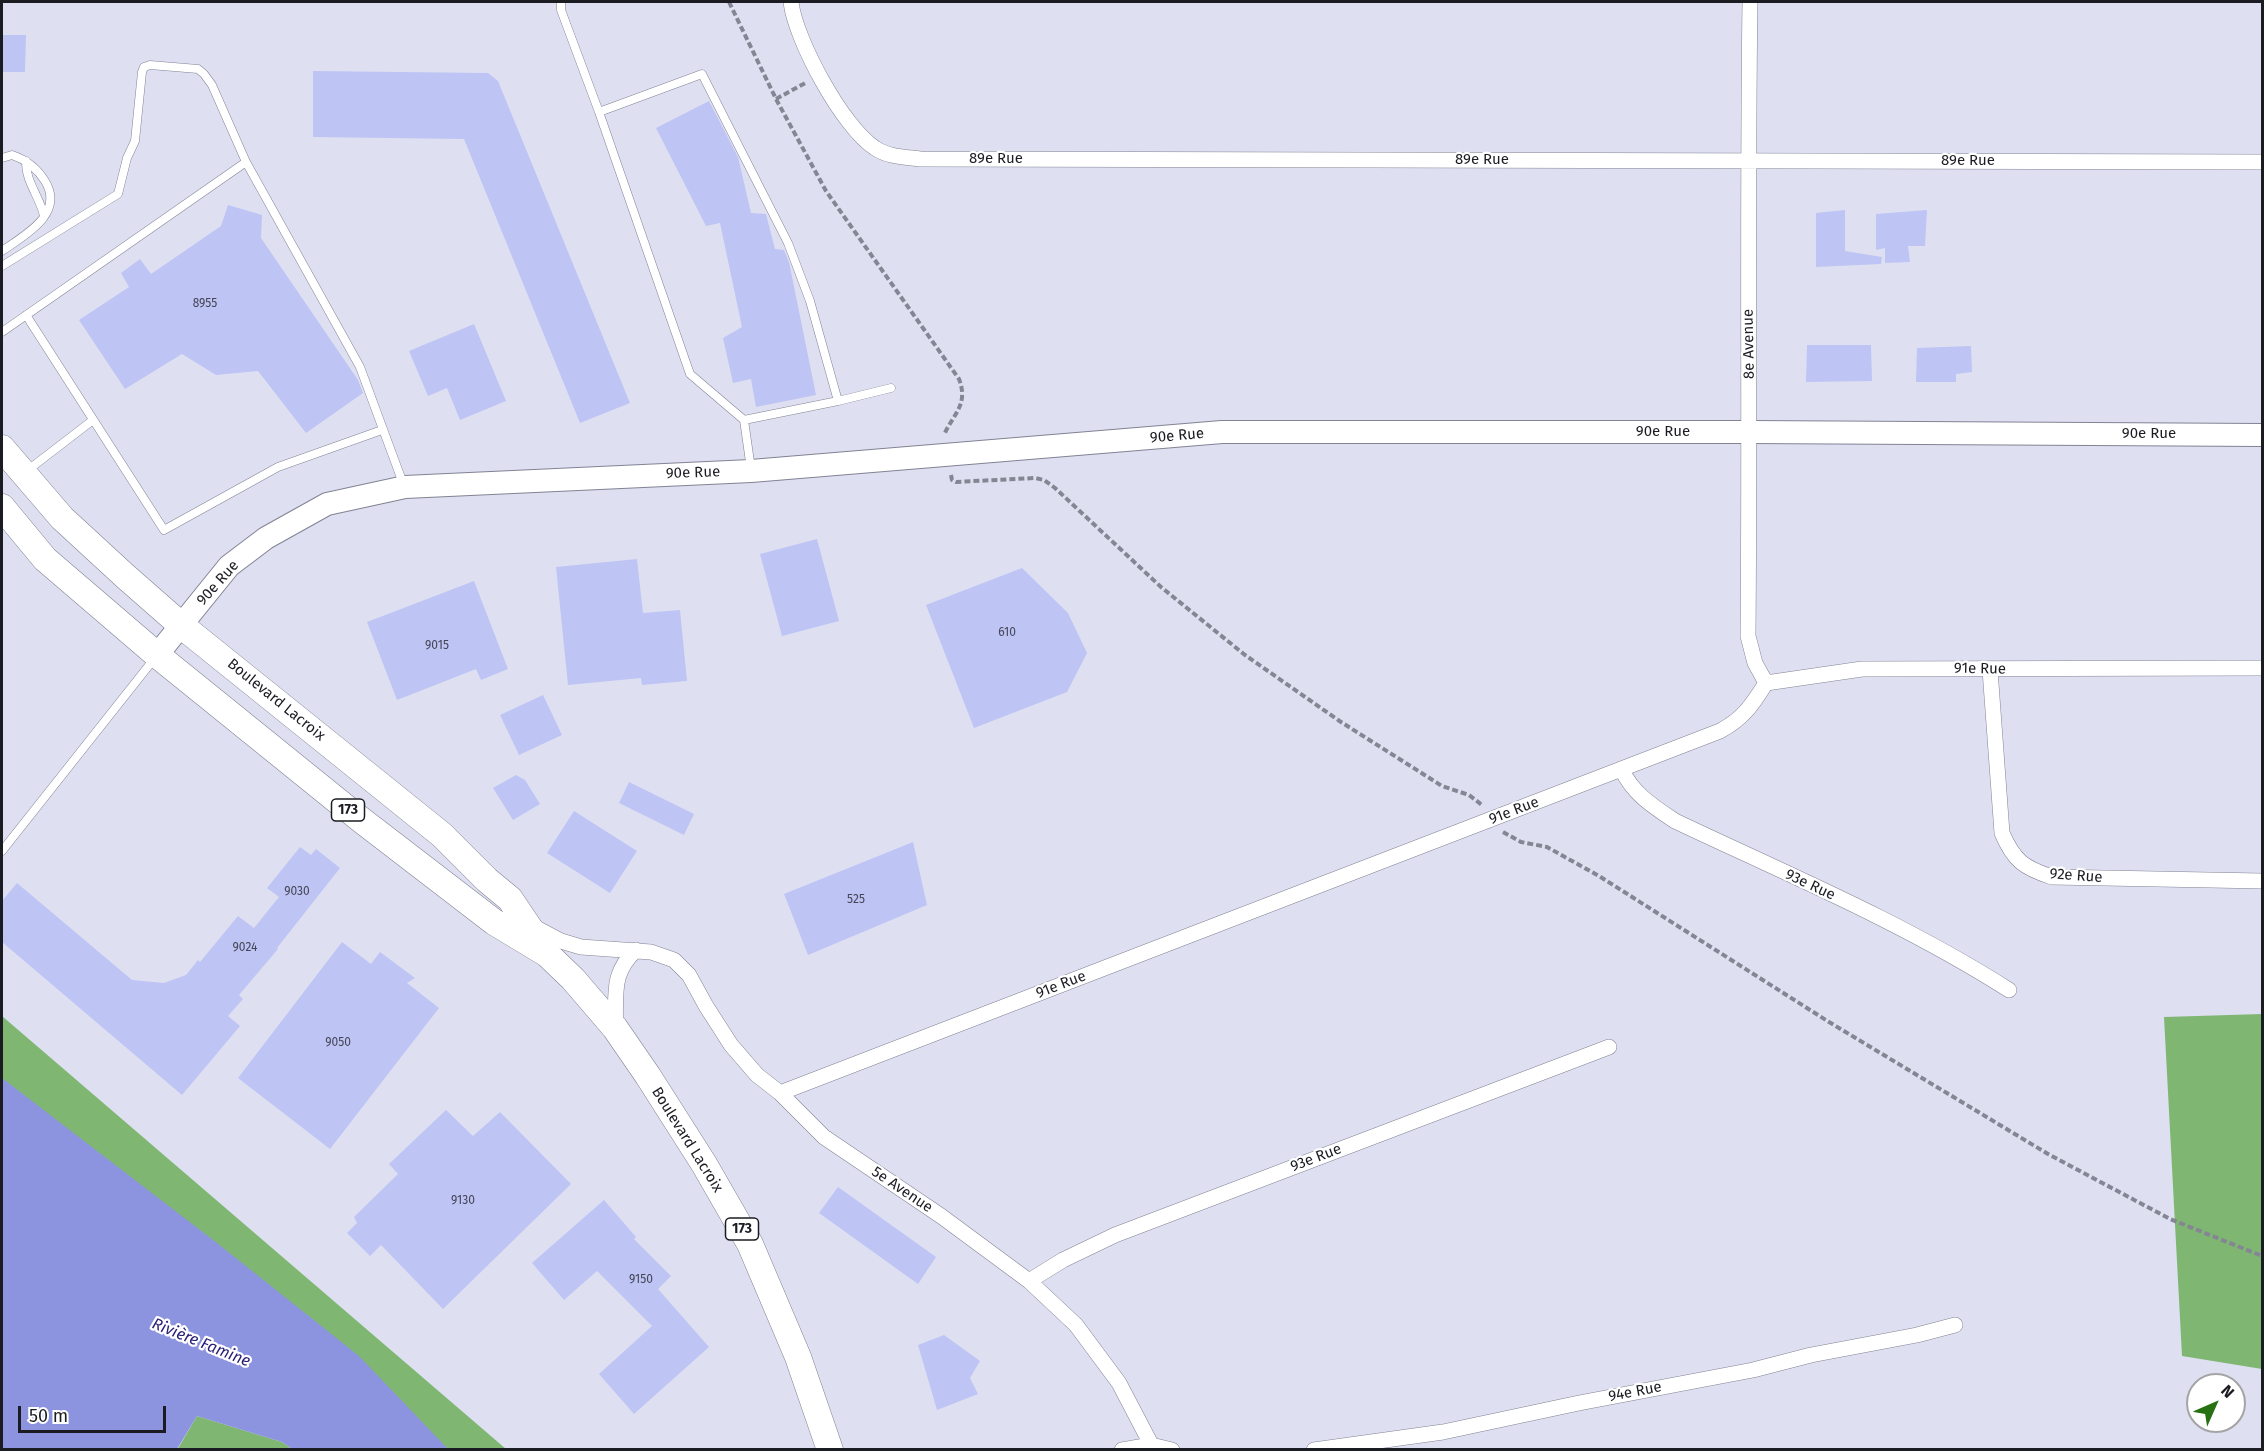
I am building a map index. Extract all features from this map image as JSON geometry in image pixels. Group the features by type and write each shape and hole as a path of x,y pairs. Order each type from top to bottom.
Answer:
{"main road":[{"name":"Boulevard Lacroix","path":"2,448 62,518 182,626 442,835 487,880 510,899 547,954"},
{"name":"Boulevard Lacroix","path":"2,507 45,559 157,655 360,819 494,922 547,954 573,979 615,1028 704,1164 750,1244 798,1358 830,1449"}],"street":[{"name":"89e Rue","path":"791,2 793,14 819,75 862,138 886,154 920,159 2262,162"},
{"name":"8e Avenue","path":"1750,2 1748,636 1755,663 1766,682"},
{"name":"90e Rue","path":"157,655 229,566 266,538 327,504 405,487 751,471 1222,432 2262,435"},
{"name":"91e Rue","path":"780,1093 1720,731 1737,722 1750,710 1766,682 1862,669 2262,668"},
{"name":"92e Rue","path":"1990,670 2002,833 2011,854 2029,870 2052,877 2262,881"},
{"name":"93e Rue","path":"1622,770 1628,783 1641,796 1675,821 1908,932 2009,990"},
{"name":"5e Avenue","path":"528,923 561,940 581,947 636,950 662,954 674,960 689,975 731,1045 757,1075 780,1093 824,1137 941,1216 1029,1281 1076,1325 1119,1383 1153,1447"},
{"path":"615,1028 617,976 625,961 636,950"},
{"name":"93e Rue","path":"1029,1281 1063,1260 1115,1235 1609,1047"},
{"name":"94e Rue","path":"1314,1449 1443,1432 1753,1370 1811,1355 1917,1335 1955,1325"},
{"path":"1122,1449 1153,1447 1172,1449"}],"lane":[{"path":"561,2 561,10 690,374 744,420 751,471"},
{"path":"2,267 118,194 127,158 135,141 144,67 150,65 198,69 212,85 246,162 360,367 405,487"},
{"path":"599,112 702,74 788,243 810,301 838,401"},
{"path":"2,158 12,155 26,161 41,175 52,196 51,205 44,216 28,232 2,251"},
{"path":"26,161 28,176 42,205 44,216"},
{"path":"2,332 246,162"},
{"path":"26,315 164,530 278,467 382,430"},
{"path":"744,420 891,388"},
{"path":"22,474 93,420"},
{"path":"2,851 157,655"}],"path":[{"path":"729,2 776,99 826,191 959,379 962,392 960,405 943,437"},
{"path":"776,99 819,75"},
{"path":"950,470 952,480 956,482 1035,478 1044,480 1161,587 1245,655 1351,728 1442,786 1474,798 1484,807"},
{"path":"1502,830 1516,840 1547,847 1599,876 1829,1022 2048,1154 2170,1219 2262,1256"}],"green space":[{"path":"2262,1014 2262,1369 2182,1356 2164,1017"},
{"path":"2,1016 506,1449 448,1449 2,1082"},
{"path":"197,1416 282,1442 292,1449 177,1450"}],"water":[{"name":"Rivière Famine","path":"2,1078 217,1243 359,1356 448,1449 292,1449 282,1442 197,1416 177,1449 2,1449"}],"building":[{"path":"2,35 26,35 25,72 2,72"},
{"path":"313,71 488,73 498,81 630,403 580,423 464,139 313,137"},
{"path":"709,101 738,157 751,213 766,214 775,249 784,250 789,262 816,395 756,407 751,379 733,383 723,338 742,327 720,223 706,226 656,128"},
{"path":"228,205 262,215 261,238 358,380 363,393 306,433 258,371 216,375 182,354 125,389 79,320 129,287 121,273 140,259 151,274 221,226"},
{"path":"1845,210 1845,251 1882,257 1881,264 1816,267 1816,213"},
{"path":"1927,210 1925,246 1908,246 1910,262 1885,263 1885,248 1876,250 1876,214"},
{"path":"474,324 506,401 460,420 447,388 428,396 409,351"},
{"path":"1807,345 1871,345 1872,381 1806,382"},
{"path":"1971,346 1972,372 1956,374 1956,382 1916,382 1917,348"},
{"path":"817,539 839,621 782,636 760,554"},
{"path":"637,559 643,613 680,610 687,681 642,685 641,678 568,685 556,567"},
{"path":"1022,568 1068,613 1087,653 1067,692 974,728 926,605"},
{"path":"474,581 508,669 481,680 476,669 397,700 367,622"},
{"path":"543,695 562,735 519,755 500,715"},
{"path":"516,775 525,780 540,804 513,820 493,788"},
{"path":"629,782 694,814 684,835 619,803"},
{"path":"574,811 637,851 610,893 547,853"},
{"path":"913,842 927,905 808,955 784,894"},
{"path":"300,847 311,855 316,849 340,868 278,949 239,995 243,999 228,1016 240,1026 182,1095 2,942 2,901 17,883 132,980 164,983 186,975 198,960 200,962 238,916 254,928 279,897 267,888"},
{"path":"342,942 371,964 380,952 415,978 407,983 439,1008 330,1149 238,1078"},
{"path":"446,1110 473,1136 500,1112 571,1184 443,1309 381,1245 370,1256 347,1233 357,1223 354,1217 398,1174 389,1164"},
{"path":"838,1187 936,1257 918,1284 819,1213"},
{"path":"604,1200 636,1237 634,1239 671,1276 658,1289 709,1347 634,1414 599,1374 652,1326 597,1271 564,1300 532,1263"},
{"path":"944,1335 980,1361 970,1378 978,1394 937,1410 918,1345"}]}
